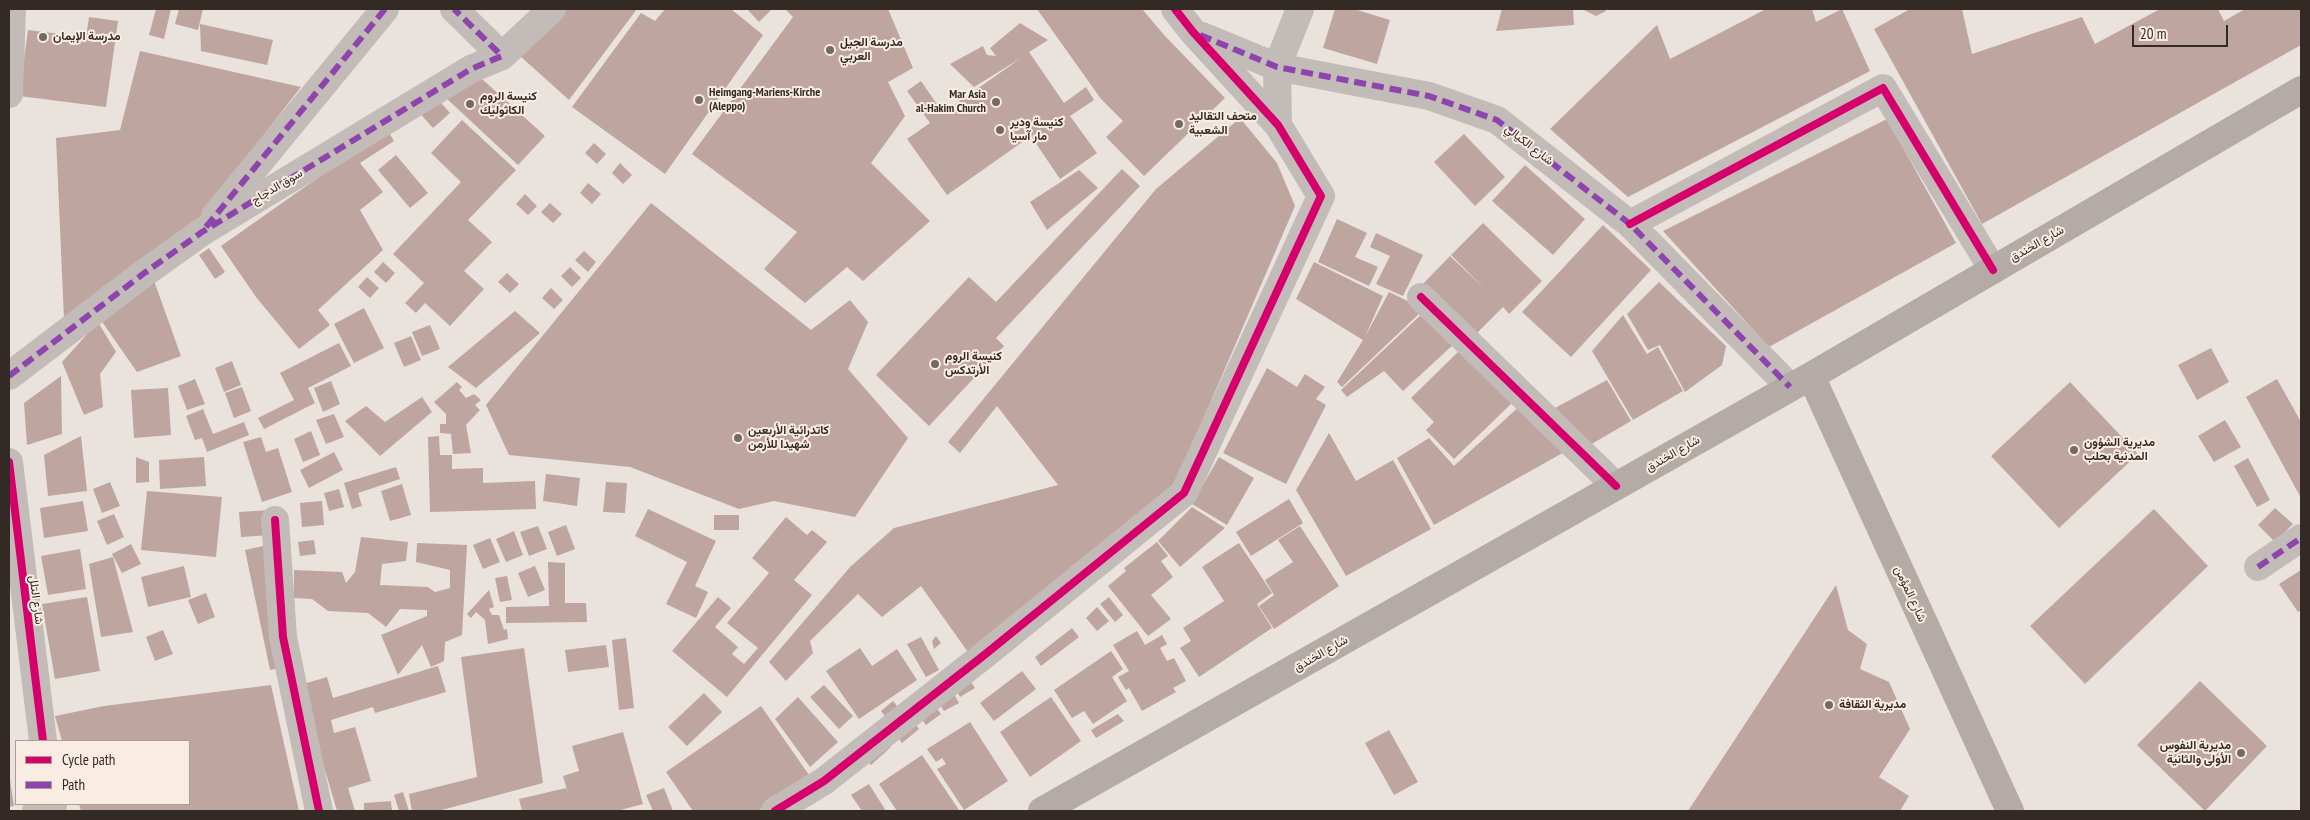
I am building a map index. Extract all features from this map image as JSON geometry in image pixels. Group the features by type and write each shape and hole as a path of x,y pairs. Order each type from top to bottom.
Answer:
{"main road":[{"name":"شارع الخندق","path":"1042,811 1801,382 2301,90"},
{"name":"شارع المؤمن","path":"1801,382 2010,811"}],"street":[{"path":"9,94 12,9"},
{"path":"202,232 386,9"},
{"path":"454,9 502,56 552,9"},
{"path":"775,811 832,775 983,656 1184,493 1321,196 1278,125 1193,32 1175,9"},
{"path":"1278,125 1277,67 1300,9"},
{"name":"شارع الكيالي","path":"1193,32 1277,67 1428,96 1497,120 1630,224 1801,382"},
{"name":"سوق الدجاج","path":"9,376 143,274 202,232 471,69 502,56"},
{"path":"1630,224 1883,88 1993,270"},
{"path":"1421,297 1616,486"},
{"name":"شارع التلل","path":"9,462 17,604 43,740"},
{"path":"274,520 283,637 318,811"},
{"path":"2258,567 2301,538"}],"building":[{"path":"156,9 171,9 164,39 149,35"},
{"path":"179,9 203,9 198,30 175,24"},
{"path":"544,9 637,9 569,100 509,46"},
{"path":"665,9 731,9 763,35 665,174 572,107 641,13 655,21"},
{"path":"747,9 772,9 759,22"},
{"path":"785,9 888,9 913,68 888,82 905,116 871,163 930,221 863,281 847,267 805,303 764,269 797,232 692,154 793,17"},
{"path":"1037,9 1142,9 1165,36 1225,98 1144,176 1106,137 1123,121 1101,99"},
{"path":"1335,9 1354,9 1390,20 1377,64 1323,48"},
{"path":"1502,9 1573,9 1574,25 1496,31"},
{"path":"1582,9 1605,9 1606,11 1596,16"},
{"path":"1766,9 1812,9 1816,22 1842,9 1870,71 1628,197 1550,129 1657,25 1670,59"},
{"path":"1910,9 1962,9 1972,54 2082,17 2095,44 2160,9 2218,9 2224,21 2245,9 2301,9 2301,45 1982,224 1874,29"},
{"path":"89,17 118,21 106,107 19,96 28,30 86,37"},
{"name":"كنيسة ودير مار آسيا","path":"1020,23 1048,40 1029,52 1064,103 1086,87 1094,100 1070,116 1097,153 1060,179 1031,136 947,195 907,139 930,123 907,91 921,81 943,113 1021,58 974,87 950,64 983,46 987,55 996,56 990,48"},
{"path":"200,24 273,40 267,65 201,51"},
{"path":"140,51 301,87 192,227 64,319 56,138 120,130"},
{"path":"471,69 545,136 518,165 445,97"},
{"path":"433,94 450,113 433,128 416,109"},
{"path":"1240,118 1277,163 1295,206 1174,487 970,655 921,586 882,617 858,594 810,641 813,653 786,681 769,662 850,567 894,528 1058,485 997,406 960,453 948,442 1156,189"},
{"path":"1887,119 1956,243 1769,347 1663,231"},
{"path":"462,120 516,170 468,220 492,242 464,271 484,289 450,326 425,303 416,313 405,303 424,283 393,254 461,182 431,153"},
{"path":"387,129 394,141 360,163 383,192 360,210 383,250 318,310 330,325 299,349 256,297 221,246"},
{"path":"1464,134 1505,177 1475,206 1434,162"},
{"path":"594,143 606,154 597,164 585,153"},
{"path":"396,155 428,193 410,208 378,170"},
{"path":"620,163 632,175 623,184 612,173"},
{"path":"1525,165 1585,219 1553,255 1492,201"},
{"path":"1122,169 1140,186 996,338 1004,346 929,426 876,375 969,277 996,302"},
{"path":"1079,170 1098,188 1047,230 1030,202"},
{"path":"588,183 601,194 592,204 580,193"},
{"path":"525,194 537,206 528,215 516,204"},
{"path":"550,203 562,214 553,223 541,212"},
{"path":"651,203 811,330 850,300 868,322 848,369 908,438 855,517 774,501 739,509 630,467 509,455 486,405"},
{"path":"1337,219 1367,233 1355,257 1378,267 1369,286 1318,262"},
{"path":"1483,223 1542,281 1509,314 1503,307 1470,340 1418,289 1450,256 1485,289 1451,255"},
{"path":"1603,225 1651,270 1571,357 1522,312"},
{"path":"1376,233 1423,255 1403,296 1376,284 1390,256 1370,247"},
{"path":"209,248 225,272 215,279 199,255"},
{"path":"584,251 596,262 588,272 575,260"},
{"path":"383,262 395,273 386,283 374,272"},
{"path":"1314,262 1383,296 1365,337 1389,292 1424,309 1342,387 1337,382 1363,340 1296,299"},
{"path":"570,267 581,278 572,287 561,276"},
{"path":"507,273 519,284 510,293 498,282"},
{"path":"367,277 379,288 370,298 358,287"},
{"path":"153,278 181,356 137,372 98,316"},
{"path":"1659,282 1726,346 1722,365 1685,392 1660,345 1648,350 1627,314"},
{"path":"551,288 563,300 554,309 542,298"},
{"path":"364,308 384,348 354,363 334,324"},
{"path":"515,311 540,333 476,388 448,367"},
{"path":"1425,311 1455,343 1403,391 1384,371 1347,397 1341,390"},
{"path":"1623,315 1647,354 1658,347 1683,391 1633,420 1592,351"},
{"path":"98,322 116,352 100,374 103,407 84,415 62,362"},
{"path":"430,325 440,349 422,356 412,332"},
{"path":"411,336 421,360 404,367 394,343"},
{"path":"339,343 351,366 308,388 315,403 264,429 258,418 294,400 280,373"},
{"path":"2211,348 2229,382 2197,400 2178,365"},
{"path":"1460,350 1512,403 1454,459 1426,430 1434,422 1411,398"},
{"path":"232,361 241,385 224,392 215,368"},
{"path":"1267,368 1297,387 1305,374 1325,387 1316,399 1326,405 1286,484 1223,453"},
{"path":"61,376 62,434 27,445 24,403"},
{"path":"195,379 205,404 187,410 178,386"},
{"path":"2277,379 2301,422 2301,498 2246,397"},
{"path":"1607,380 1631,421 1590,445 1553,409"},
{"path":"331,381 340,404 323,412 314,388"},
{"path":"457,382 462,387 459,390 466,398 474,394 481,400 475,405 480,410 466,425 471,453 453,454 451,434 440,433 440,424 446,424 446,414 434,402"},
{"path":"2070,382 2138,454 2059,528 1991,456"},
{"path":"242,387 251,411 234,418 225,393"},
{"path":"168,388 171,435 134,438 131,390"},
{"path":"422,397 432,412 380,456 345,421 366,406 385,422"},
{"path":"1523,403 1568,450 1434,525 1397,458 1429,438 1454,466"},
{"path":"203,409 213,434 244,422 249,435 207,452 202,438 195,440 186,416"},
{"path":"334,414 344,437 326,444 316,420"},
{"path":"2225,420 2241,447 2214,462 2198,436"},
{"path":"311,431 320,455 303,462 294,439"},
{"path":"1329,433 1356,481 1393,460 1431,529 1346,576 1296,490"},
{"path":"81,436 87,491 48,496 44,455"},
{"path":"439,436 440,455 452,455 452,469 483,468 483,483 535,481 536,509 430,512 428,437"},
{"path":"261,437 266,452 278,448 292,492 262,502 243,442"},
{"path":"334,452 343,470 309,488 300,470"},
{"path":"136,457 149,462 149,482 136,483"},
{"path":"204,457 206,486 160,489 159,460"},
{"path":"1219,457 1254,478 1227,525 1192,504"},
{"path":"2248,458 2270,500 2257,507 2234,466"},
{"path":"396,467 400,479 358,493 362,506 352,509 344,483"},
{"path":"546,474 580,478 577,506 543,501"},
{"path":"110,482 120,506 102,513 93,489"},
{"path":"606,482 627,483 625,513 603,512"},
{"path":"402,484 411,515 390,521 381,491"},
{"path":"339,489 344,507 329,511 324,493"},
{"path":"147,491 222,497 216,557 141,550"},
{"path":"1289,499 1303,523 1251,556 1236,532"},
{"path":"83,501 88,531 44,538 40,508"},
{"path":"322,501 324,525 302,527 300,503"},
{"path":"1192,507 1225,528 1180,567 1158,541"},
{"path":"2275,508 2293,524 2275,542 2258,525"},
{"path":"648,509 716,541 695,586 708,592 696,618 666,604 687,562 635,536"},
{"path":"2154,509 2208,566 2085,684 2030,626"},
{"path":"270,510 271,535 241,537 239,512"},
{"path":"114,514 124,537 107,545 97,521"},
{"path":"714,515 739,515 739,530 714,530"},
{"path":"786,517 807,535 812,530 827,542 794,580 812,595 727,697 672,651 718,597 731,608 715,627 738,647 732,654 744,664 758,648 727,623 769,573 752,558"},
{"path":"566,525 575,549 557,556 548,532"},
{"path":"538,526 547,549 529,556 520,532"},
{"path":"1300,526 1339,586 1274,629 1259,606 1274,595 1265,580 1293,562 1278,540"},
{"path":"514,531 523,555 506,562 496,539"},
{"path":"361,537 408,542 406,561 382,564 380,585 428,587 435,592 450,588 450,570 416,562 417,543 467,545 462,635 445,642 444,661 431,667 422,645 398,675 381,635 427,616 427,610 400,609 386,627 368,613 328,611 312,599 294,598 294,570 342,572 346,583 355,572"},
{"path":"490,538 500,562 483,569 473,545"},
{"path":"314,540 316,554 300,556 298,542"},
{"path":"1157,542 1168,556 1161,561 1173,577 1151,595 1171,619 1148,636 1108,586 1126,571 1124,568"},
{"path":"1239,543 1272,593 1257,604 1272,628 1199,677 1180,648 1191,641 1183,628 1224,601 1202,567"},
{"path":"131,544 141,564 122,573 112,554"},
{"path":"263,546 287,666 270,670 245,550"},
{"path":"80,549 86,589 48,595 41,556"},
{"path":"113,557 133,632 101,637 89,564"},
{"path":"548,562 565,563 565,603 586,603 587,622 506,623 506,607 549,606"},
{"path":"184,566 191,597 148,607 141,577"},
{"path":"535,566 545,590 528,597 518,573"},
{"path":"2301,570 2301,610 2298,612 2279,584"},
{"path":"507,576 512,600 500,602 495,578"},
{"name":"مديرية الثقافة","path":"1836,585 1848,630 1867,644 1860,669 1889,682 1910,729 1879,777 1909,796 1900,811 1688,811"},
{"path":"489,590 494,607 489,609 492,615 499,615 504,630 507,629 508,639 488,644 485,620 476,612 471,618 467,614"},
{"path":"206,593 215,617 198,624 188,600"},
{"path":"87,597 100,671 55,679 42,604"},
{"path":"1109,597 1123,615 1115,622 1100,604"},
{"path":"1097,607 1109,621 1097,631 1086,618"},
{"path":"1072,628 1079,637 1041,666 1035,657"},
{"path":"163,630 173,654 155,661 146,637"},
{"path":"1137,631 1145,645 1162,635 1167,644 1160,648 1167,661 1174,658 1186,681 1173,688 1176,692 1142,711 1129,688 1126,690 1118,677 1129,671 1113,645"},
{"path":"936,636 941,643 934,649 932,641"},
{"path":"921,637 939,670 926,677 907,644"},
{"path":"626,638 634,708 619,710 612,640"},
{"path":"606,645 609,667 568,672 565,650"},
{"path":"524,648 543,783 438,811 412,811 409,794 477,777 461,657"},
{"path":"860,648 872,666 897,649 917,680 859,719 826,671"},
{"path":"1111,651 1123,669 1112,677 1127,701 1093,724 1084,711 1072,718 1054,690"},
{"path":"438,666 446,692 375,713 373,707 331,720 334,733 355,727 371,781 348,788 355,811 337,811 300,685 327,677 333,698"},
{"path":"1022,671 1036,689 994,721 980,703"},
{"path":"967,676 975,688 960,697 953,685"},
{"path":"2200,681 2267,746 2205,811 2137,745"},
{"path":"271,685 299,811 81,811 79,805 190,805 190,740 62,740 55,716 104,706"},
{"path":"824,685 853,716 839,729 810,697"},
{"path":"951,689 959,703 944,711 936,698"},
{"path":"704,693 722,712 687,746 668,727"},
{"path":"798,697 838,742 810,767 775,719"},
{"path":"1051,697 1081,741 1030,777 1000,732"},
{"path":"893,701 899,708 887,719 881,711"},
{"path":"932,702 941,714 926,725 917,713"},
{"path":"761,706 809,775 758,811 693,811 666,772"},
{"path":"1118,714 1124,721 1096,738 1091,730"},
{"path":"911,719 919,729 902,743 894,732"},
{"path":"970,722 1008,781 964,810 937,769 946,764 942,758 936,762 927,749"},
{"path":"1389,730 1418,782 1394,795 1365,743"},
{"path":"623,732 643,804 617,811 522,811 519,799 566,788 568,793 563,776 579,771 572,746"},
{"path":"885,739 891,747 871,765 864,758"},
{"path":"922,755 959,810 897,811 879,784"},
{"path":"9,773 14,806 9,807"},
{"path":"869,784 886,811 862,811 851,795"},
{"path":"664,788 673,811 653,811 646,795"},
{"path":"403,792 409,811 399,811 394,795"},
{"path":"391,801 392,811 364,811 364,803"}],"marked path":[{"path":"206,227 385,9"},
{"path":"9,376 143,274 202,232 471,69 502,56 454,9"},
{"path":"1200,35 1277,67 1429,96 1497,120 1630,224 1790,387"},
{"path":"2258,567 2301,538"}],"cycle path":[{"path":"775,811 824,781 983,656 1184,493 1321,196 1278,125 1193,32 1175,9"},
{"path":"1630,224 1883,88 1993,270"},
{"path":"1421,297 1616,486"},
{"path":"9,462 43,740"},
{"path":"275,520 283,637 319,811"}],"place":[{"name":"مدرسة الإيمان","path":"43,37"},
{"name":"مدرسة الجيل العربي","path":"830,50"},
{"name":"Heimgang-Mariens-Kirche (Aleppo)","path":"699,100"},
{"name":"Mar Asia al-Hakim Church","path":"996,102"},
{"name":"كنيسة الروم الكاثوليك","path":"470,104"},
{"name":"متحف التقاليد الشعبية","path":"1179,124"},
{"name":"كنيسة ودير مار آسيا","path":"1000,130"},
{"name":"كنيسة الروم الأرتدكس","path":"935,364"},
{"name":"كاتدرائية الأربعين شهيدا للأرمن","path":"738,438"},
{"name":"مديرية الشؤون المدنية بحلب","path":"2074,450"},
{"name":"مديرية الثقافة","path":"1829,705"},
{"name":"مديرية النفوس الأولى والثانية","path":"2241,753"}]}
